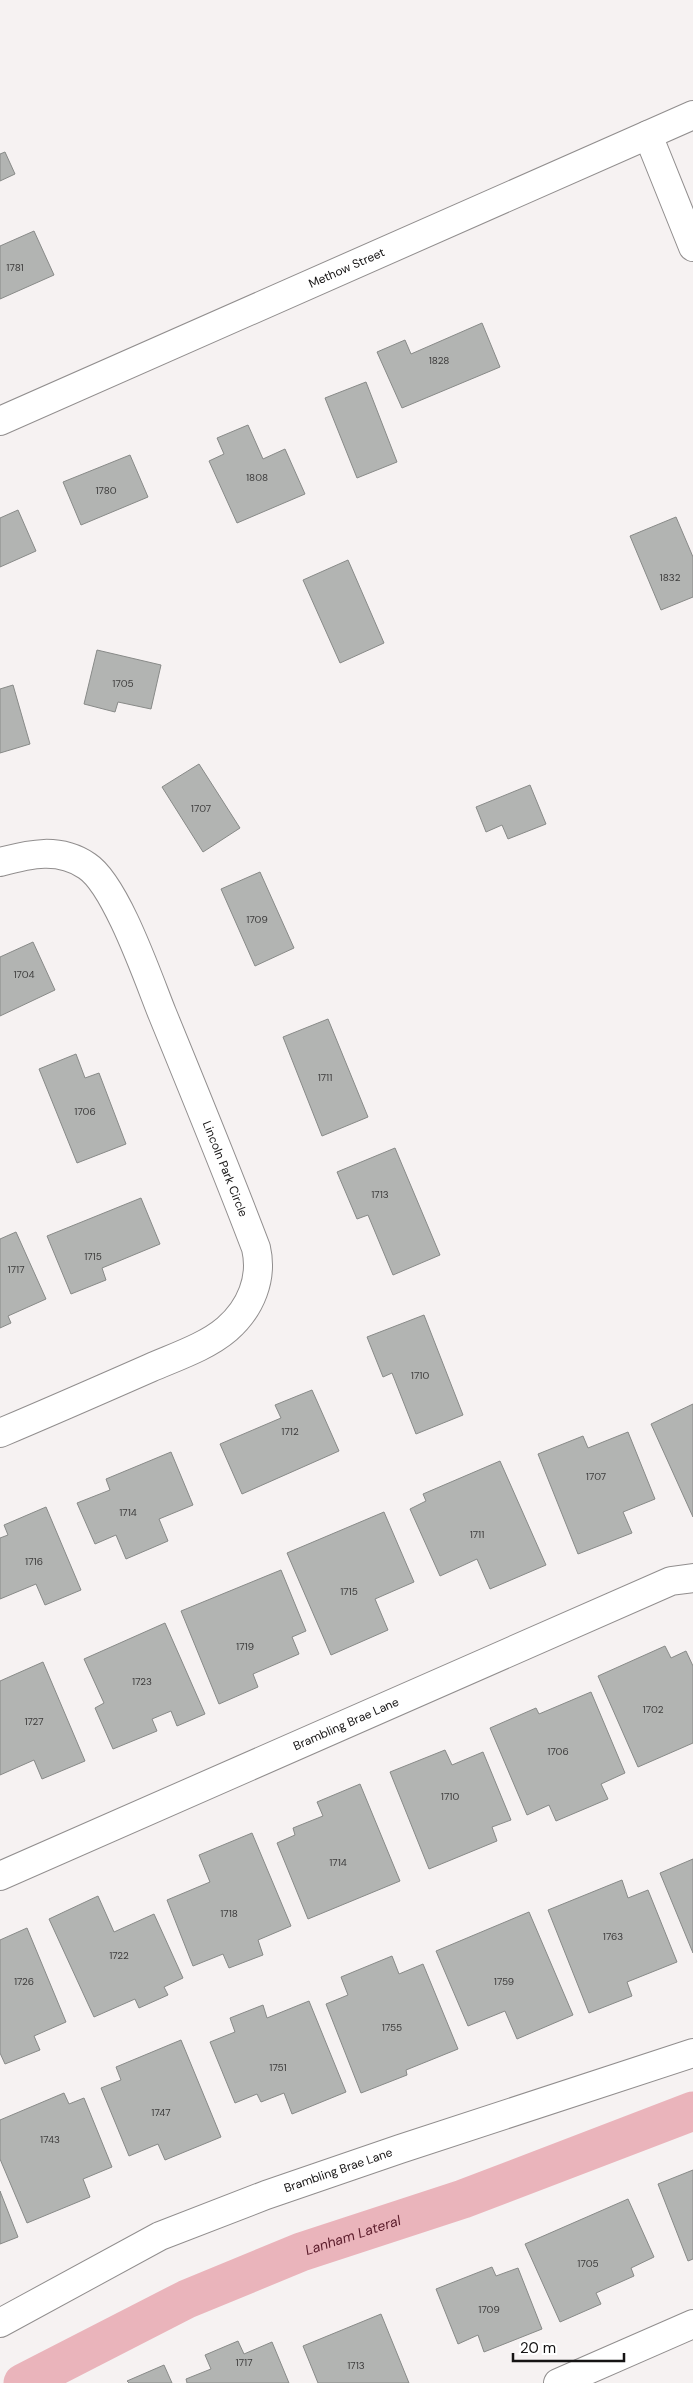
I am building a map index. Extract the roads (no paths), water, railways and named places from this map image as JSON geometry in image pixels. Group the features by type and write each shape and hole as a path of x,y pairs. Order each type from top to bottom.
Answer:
{"street":[{"name":"Methow Street","path":"0,421 693,115"},
{"path":"648,135 693,247"},
{"name":"Lincoln Park Circle","path":"0,862 38,853 55,853 88,866 108,890 134,944 213,1135 256,1248 260,1264 258,1280 252,1296 243,1311 227,1329 206,1342 176,1356 0,1433"},
{"name":"Brambling Brae Lane","path":"0,1876 672,1581 693,1578"},
{"name":"Brambling Brae Lane","path":"0,2323 160,2236 382,2155 693,2053"},
{"path":"558,2383 693,2324"}],"waterway":[{"name":"Lanham Lateral","path":"23,2383 187,2299 301,2252 463,2199 693,2111"}]}
